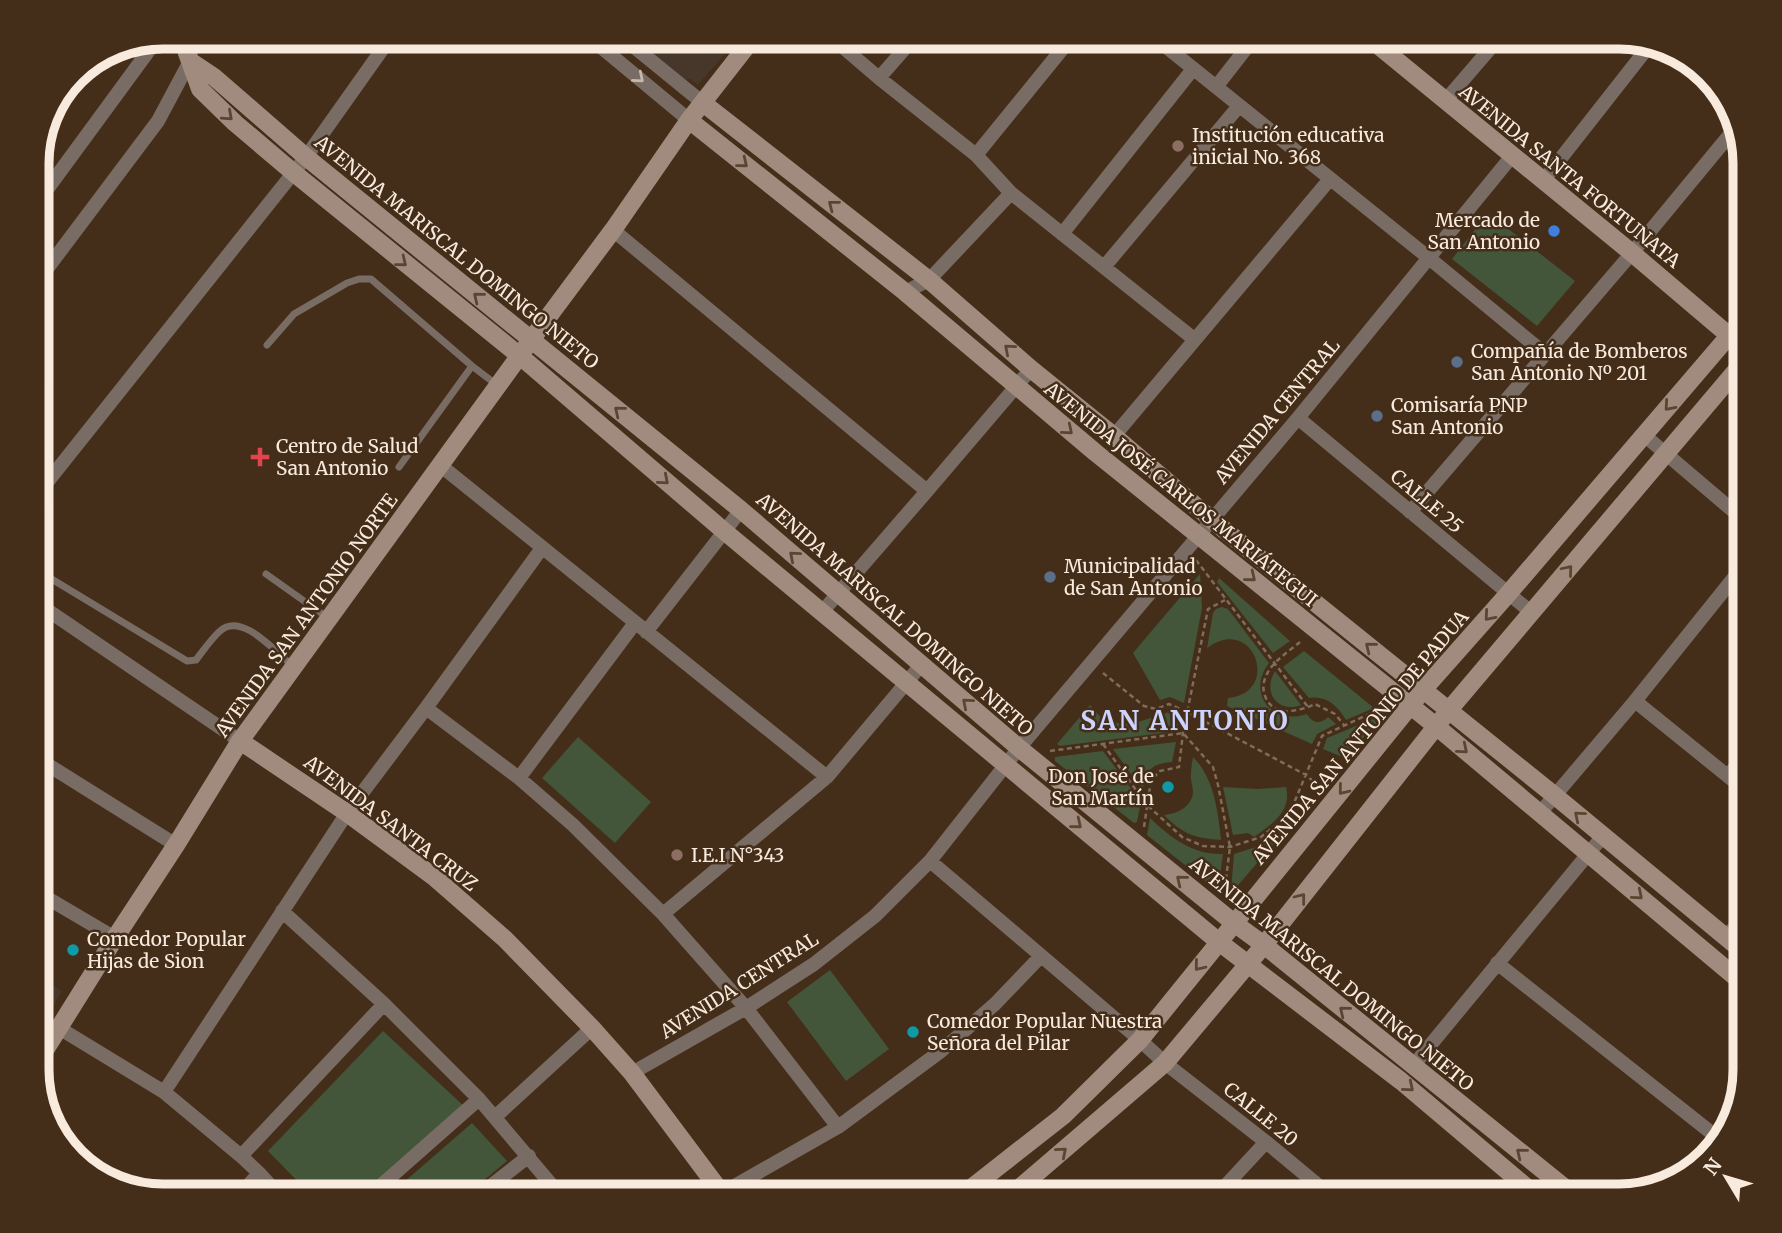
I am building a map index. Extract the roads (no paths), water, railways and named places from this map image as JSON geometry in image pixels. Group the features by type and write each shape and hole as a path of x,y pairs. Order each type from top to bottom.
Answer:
{"street":[{"name":"AVENIDA MARISCAL DOMINGO NIETO","path":"184,49 200,89 208,99 293,173 520,356 724,531 1219,942 1401,1081 1523,1184"},
{"path":"49,266 158,121 190,61 192,49"},
{"path":"49,480 293,173 382,49"},
{"name":"AVENIDA JOSÉ CARLOS MARIÁTEGUI","path":"603,49 1437,727 1733,975"},
{"name":"AVENIDA JOSÉ CARLOS MARIÁTEGUI","path":"637,49 929,280 1211,519 1733,943"},
{"name":"AVENIDA SAN ANTONIO NORTE","path":"49,1043 240,741 613,230 689,120 745,49"},
{"path":"845,49 976,155 1011,193 1195,339"},
{"path":"879,78 904,49"},
{"path":"976,155 1062,49"},
{"path":"1169,49 1544,353"},
{"path":"1216,87 1246,49"},
{"name":"AVENIDA SANTA FORTUNATA","path":"1382,49 1733,338"},
{"path":"1445,101 1490,49"},
{"path":"49,187 149,50"},
{"path":"1543,181 1644,52"},
{"name":"AVENIDA MARISCAL DOMINGO NIETO","path":"190,61 214,77 306,156 741,510 1019,748 1560,1184"},
{"path":"1062,234 1193,69"},
{"path":"1104,267 1239,106"},
{"path":"1410,512 1729,135"},
{"name":"AVENIDA CENTRAL","path":"632,1073 814,964 875,916 930,861 1019,748 1298,418 1512,156"},
{"path":"1114,436 1330,179"},
{"path":"905,292 929,280 1011,193"},
{"path":"613,230 927,491"},
{"name":"AVENIDA SAN ANTONIO DE PADUA","path":"976,1184 1063,1116 1140,1040 1423,690 1733,331"},
{"path":"822,612 1031,369"},
{"path":"1036,1184 1165,1063 1264,945 1449,710 1733,374"},
{"name":"CALLE 25","path":"1298,418 1532,613"},
{"path":"1644,435 1733,511"},
{"path":"440,465 827,776"},
{"path":"519,778 640,628 741,510"},
{"path":"164,1092 346,813 542,548"},
{"path":"1540,813 1733,579"},
{"name":"AVENIDA SANTA CRUZ","path":"49,611 346,813 434,877 505,939 592,1028 632,1073 715,1184"},
{"path":"863,646 879,628"},
{"path":"663,914 827,776 922,664"},
{"path":"1635,701 1733,780"},
{"path":"426,708 519,778 573,825 663,914 746,1007 838,1127"},
{"path":"49,766 176,845"},
{"path":"1728,776 1733,770"},
{"path":"1413,1066 1603,836"},
{"name":"CALLE 20","path":"930,861 1165,1063 1317,1184"},
{"path":"49,901 115,938"},
{"path":"282,911 384,1004 496,1116 551,1184"},
{"path":"1726,937 1733,929"},
{"path":"742,1184 838,1127 941,1051 995,1004 1041,956"},
{"path":"1497,963 1714,1135"},
{"path":"241,1156 384,1004"},
{"path":"59,1027 164,1092 241,1156 269,1184"},
{"path":"496,1116 592,1028"},
{"path":"383,1184 479,1099"},
{"path":"1227,1184 1266,1142"},
{"path":"493,1184 528,1156"},
{"path":"249,1184 259,1173"},
{"path":"1547,1184 1552,1178"}],"lane":[{"path":"267,345 294,314 347,283 371,279 498,386"},
{"path":"399,467 472,366"},
{"path":"266,574 328,618"},
{"path":"49,577 187,661 195,660 221,629 240,625 250,630 293,667"}],"place":[{"name":"Institución educativa inicial No. 368","path":"1178,146"},
{"name":"Mercado de San Antonio","path":"1554,231"},
{"name":"Compañía de Bomberos San Antonio Nº 201","path":"1457,362"},
{"name":"Comisaría PNP San Antonio","path":"1377,416"},
{"name":"Centro de Salud San Antonio","path":"260,457"},
{"name":"Municipalidad de San Antonio","path":"1050,577"},
{"name":"Don José de San Martín","path":"1168,787"},
{"name":"I.E.I N°343","path":"677,855"},
{"name":"Comedor Popular Hijas de Sion","path":"73,950"},
{"name":"Comedor Popular Nuestra Señora del Pilar","path":"913,1032"}],"district":[{"name":"SAN ANTONIO","path":"1185,721"}]}
